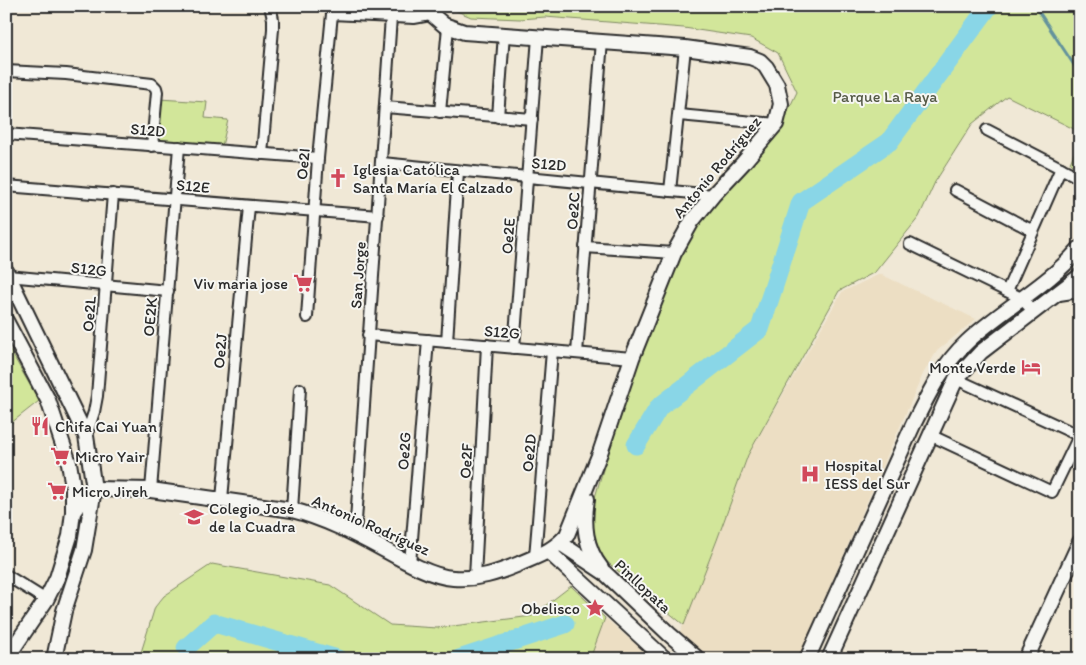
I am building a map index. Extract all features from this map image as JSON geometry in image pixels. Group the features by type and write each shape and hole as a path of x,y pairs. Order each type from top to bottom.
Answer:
{"street":[{"path":"262,154 274,18 270,6"},
{"path":"332,10 414,18 426,11"},
{"name":"Oe2I","path":"307,317 318,158 332,10"},
{"name":"Antonio Rodríguez","path":"94,489 150,490 292,510 312,516 355,535 410,564 450,578 475,578 492,575 549,552 566,535 588,483 632,358 674,254 692,221 776,124 780,104 777,85 760,61 744,56 685,48 464,32 448,27 426,11"},
{"name":"San Jorge","path":"355,535 391,17"},
{"path":"440,112 448,27"},
{"path":"498,117 504,34"},
{"name":"Oe2E","path":"514,348 538,37"},
{"name":"Oe2C","path":"577,353 602,41"},
{"path":"670,191 685,48"},
{"path":"6,70 147,82 156,88 157,97 152,146"},
{"path":"386,107 532,119"},
{"path":"678,115 776,124"},
{"path":"987,130 1080,178"},
{"name":"S12D","path":"6,134 53,136 152,146 318,158"},
{"name":"OE2K","path":"150,490 179,147"},
{"name":"S12D","path":"382,163 713,195"},
{"path":"1007,291 1061,168"},
{"path":"447,342 458,171"},
{"name":"S12E","path":"6,186 378,216"},
{"path":"955,190 1033,232"},
{"name":"Oe2L","path":"86,436 97,396 113,194"},
{"name":"Oe2J","path":"222,499 249,206"},
{"path":"910,244 1021,298 1034,312"},
{"path":"585,247 674,254"},
{"path":"807,659 930,390 941,371 968,340 1051,275 1080,248"},
{"path":"7,274 86,436 94,489 84,550 64,611 54,659"},
{"name":"S12G","path":"7,274 168,291"},
{"path":"829,659 956,379 980,352 1080,276"},
{"path":"1060,293 1080,292"},
{"path":"6,321 48,400 69,463 73,512 70,536 57,578 46,600 6,659"},
{"name":"S12G","path":"368,335 632,358"},
{"name":"Oe2G","path":"410,564 428,340"},
{"name":"Oe2F","path":"475,578 487,345"},
{"name":"Oe2D","path":"535,557 552,351"},
{"path":"930,435 1052,492 1080,436 956,379"},
{"path":"292,510 300,389"},
{"name":"Antonio Rodríguez","path":"588,483 585,532 589,548 605,573"},
{"path":"73,512 94,489"},
{"path":"1026,659 1080,542"},
{"name":"Pinllopata","path":"560,543 605,573 698,659"},
{"path":"549,552 665,659"},
{"path":"6,575 46,600"}],"shaded area":[{"name":"Hospital IESS del Sur","path":"880,274 976,319 937,351 923,374 798,659 705,659 679,635 748,455 842,292"},
{"path":"605,618 653,659 590,659"}],"green space":[{"name":"Parque La Raya","path":"445,6 1080,6 1080,132 1007,96 972,124 935,182 919,217 875,272 839,291 748,455 684,625 606,561 591,539 591,511 635,360 676,254 717,195 778,131 797,92 778,53 751,38 684,28 545,17 520,19 471,17"},
{"path":"159,99 207,102 205,118 228,120 222,146 156,141"},
{"path":"1080,139 1080,174 1070,163"},
{"path":"6,343 39,401 6,427"},
{"path":"212,564 330,585 390,625 437,628 532,616 571,586 605,618 590,659 139,659 155,607 164,596"}],"waterway":[{"path":"636,445 659,407 760,329 801,202 889,142 989,6"},
{"path":"1035,6 1080,74"},
{"path":"186,648 214,623 338,659"},
{"path":"459,659 565,624"}],"place":[{"name":"Iglesia Católica Santa María El Calzado","path":"338,178"},
{"name":"Viv maria jose","path":"303,283"},
{"name":"Monte Verde","path":"1031,367"},
{"name":"Chifa Cai Yuan","path":"40,426"},
{"name":"Micro Yair","path":"60,456"},
{"name":"Hospital IESS del Sur","path":"810,474"},
{"name":"Micro Jireh","path":"57,491"},
{"name":"Colegio José de la Cuadra","path":"194,517"},
{"name":"Obelisco","path":"595,608"}]}
